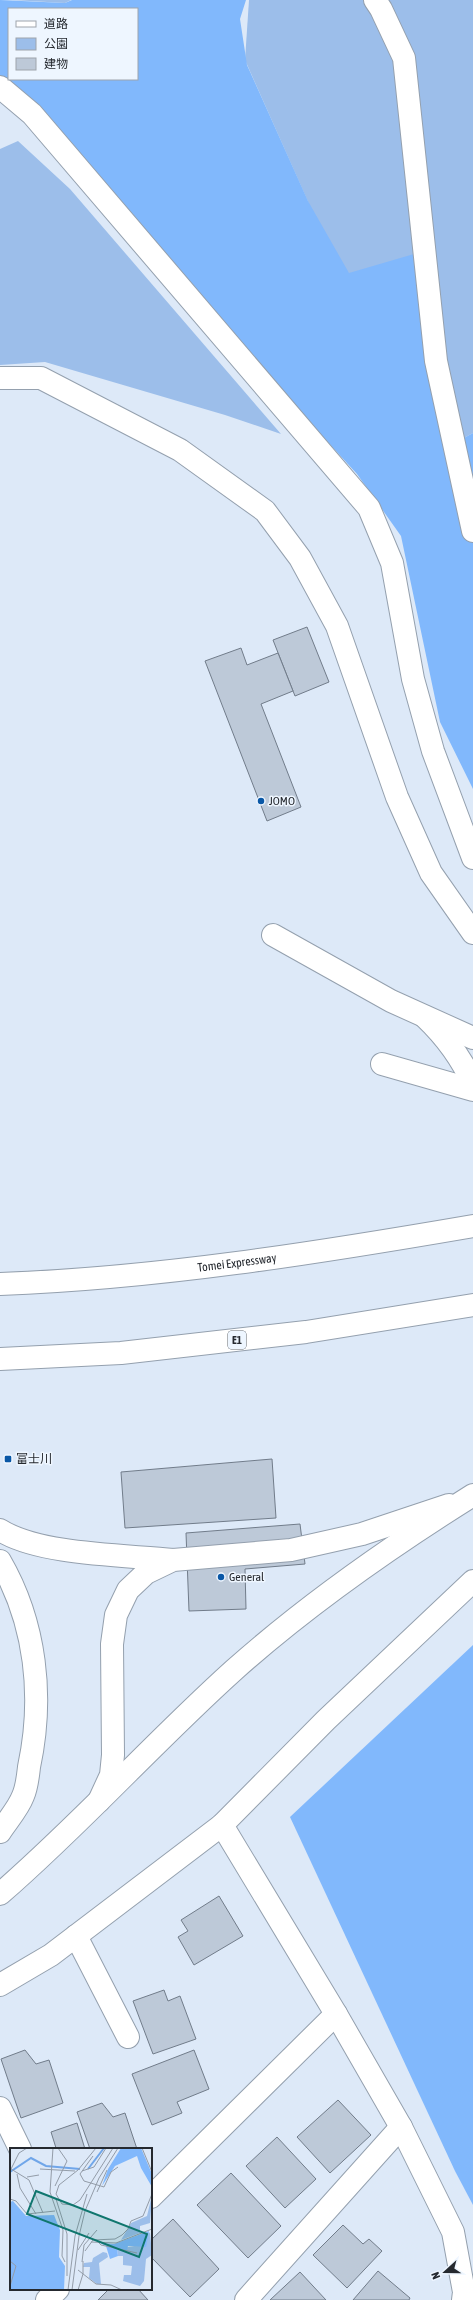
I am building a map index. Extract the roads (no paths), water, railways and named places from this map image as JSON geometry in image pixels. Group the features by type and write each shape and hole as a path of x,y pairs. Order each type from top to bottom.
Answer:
{"main road":[{"path":"375,0 381,9 404,58 436,362 473,531"},
{"path":"0,87 32,114 369,508 392,563 413,679 433,751 472,854"},
{"path":"0,378 40,378 180,450 265,512 300,558 337,626 397,797 431,873 473,934"},
{"path":"273,935 391,1000 473,1038"},
{"path":"424,1016 447,1039 464,1063 473,1084"},
{"path":"382,1064 473,1090"},
{"name":"Tomei Expressway","path":"0,1284 168,1272 322,1252 473,1226"},
{"name":"E1","path":"0,1359 122,1353 298,1333 473,1305"},
{"path":"0,1530 12,1538 53,1549 173,1560 291,1550 362,1534 470,1497"},
{"path":"0,1894 99,1802 155,1745 235,1669 322,1599 406,1537 470,1497"},
{"path":"99,1802 111,1775 112,1644 116,1615 128,1590 146,1573 173,1560"},
{"path":"0,1561 9,1576 27,1625 37,1677 36,1736 23,1796 0,1832"},
{"path":"0,1985 50,1955 222,1825 326,1720 473,1581"},
{"path":"222,1825 336,2014 401,2127 453,2232 464,2292 463,2300"},
{"path":"76,1936 128,2037"},
{"path":"152,2196 336,2014"},
{"path":"0,2108 20,2148"},
{"path":"246,2300 401,2127"},
{"path":"47,2300 57,2290"}],"place":[{"name":"JOMO","path":"261,801"},
{"name":"富士川","path":"8,1459"},
{"name":"General","path":"221,1577"}]}
